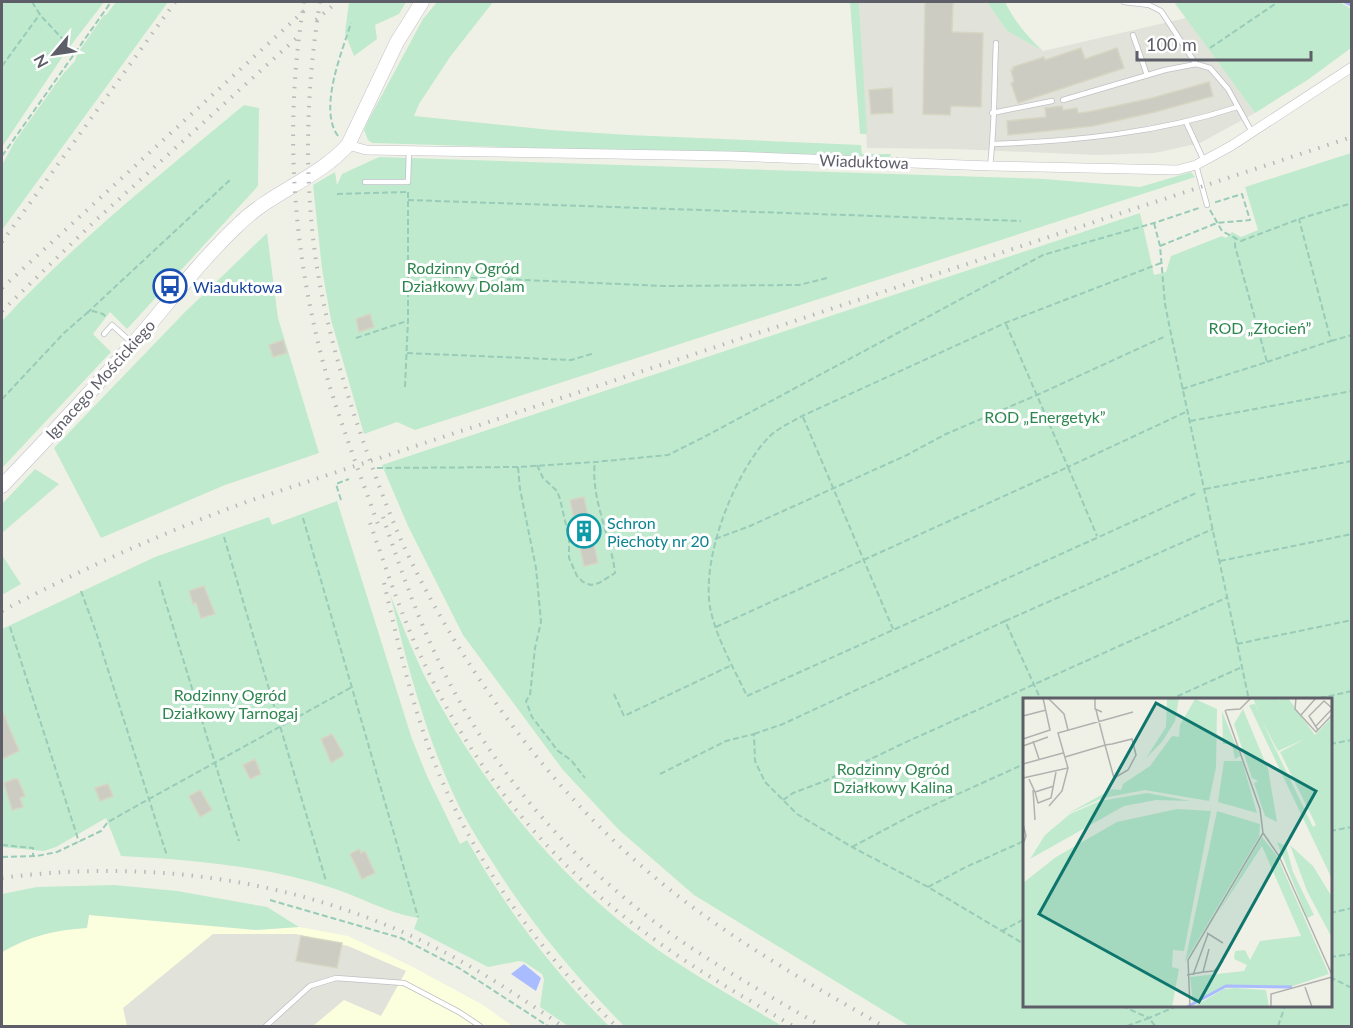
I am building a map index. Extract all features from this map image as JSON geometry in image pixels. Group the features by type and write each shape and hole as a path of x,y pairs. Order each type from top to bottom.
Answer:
{"street":[{"name":"Ignacego Mościckiego","path":"2,486 132,344 203,261 254,209 306,179 335,159 348,145 397,42 422,2"},
{"name":"Wiaduktowa","path":"348,145 366,150 730,156 990,166 1177,170 1200,163 1252,134 1352,67"}],"lane":[{"path":"1124,2 1149,5 1161,11 1196,64"},
{"path":"1133,35 1148,75"},
{"path":"990,166 993,144 992,113 996,43"},
{"path":"1063,100 1148,75 1196,64 1210,68 1228,89 1252,134"},
{"path":"992,113 1052,101"},
{"path":"993,144 1078,139 1186,122 1237,107"},
{"path":"1186,122 1200,163 1207,205"},
{"path":"364,182 408,182 409,150"},
{"path":"104,334 112,325 132,344"},
{"path":"266,1026 310,986 336,978 405,983 480,1026"}],"path":[{"path":"32,2 74,51"},
{"path":"2,156 74,51 111,2"},
{"path":"1210,48 1278,2"},
{"path":"2,66 40,14"},
{"path":"348,145 336,133 330,110 333,82 351,23"},
{"path":"2,399 57,340 231,179"},
{"path":"405,387 408,320 408,182"},
{"path":"337,194 408,192"},
{"path":"377,468 518,467 668,455 1043,255 1154,223 1242,194 1250,220 1217,223 1160,246"},
{"path":"408,200 1021,221"},
{"path":"1207,205 1222,231 1241,241 1352,202"},
{"path":"1299,219 1331,341"},
{"path":"1154,223 1160,246 1165,304 1249,698"},
{"path":"1235,239 1235,246 1268,362"},
{"path":"1161,263 1005,323 802,416 773,433 752,458 727,507 715,539 709,580 709,599 716,627 747,696 1196,493"},
{"path":"408,274 665,286 799,285 828,278"},
{"path":"87,313 93,311 103,314 112,325"},
{"path":"356,338 408,320"},
{"path":"1005,323 1098,537"},
{"path":"1182,389 1352,335"},
{"path":"715,539 750,526 907,455 946,434 1166,336"},
{"path":"406,353 571,360 594,353"},
{"path":"1190,421 1352,391"},
{"path":"716,627 1188,411"},
{"path":"802,416 893,629"},
{"path":"1205,489 1352,461"},
{"path":"537,465 543,478 557,491 560,499 570,538 569,558 572,567 583,582 591,585 615,573 613,554 593,477 595,462"},
{"path":"518,467 520,489 536,568 541,622 535,648 530,695 526,701 532,717 558,751 571,760 585,778"},
{"path":"341,500 336,484 349,479"},
{"path":"303,518 418,917"},
{"path":"660,774 726,741 783,724 1213,528"},
{"path":"1220,561 1352,534"},
{"path":"224,537 326,881"},
{"path":"159,581 239,841"},
{"path":"81,591 167,856"},
{"path":"783,800 793,793 825,781 1228,597"},
{"path":"1237,644 1352,620"},
{"path":"1005,621 1041,698"},
{"path":"10,627 79,842"},
{"path":"614,694 624,716 732,665"},
{"path":"1171,698 1242,667"},
{"path":"2,857 33,856 57,852 79,842 101,831 108,822 148,799 352,687"},
{"path":"1317,698 1352,692"},
{"path":"754,734 755,761 765,782 797,814 1023,943"},
{"path":"1332,744 1352,740"},
{"path":"852,847 914,814 1023,764"},
{"path":"1332,831 1352,827"},
{"path":"928,887 1023,841"},
{"path":"2,845 33,848 33,856"},
{"path":"270,900 401,938 459,968 548,1026"},
{"path":"1332,913 1352,908"},
{"path":"1002,931 1023,920"},
{"path":"1332,957 1352,954"},
{"path":"1332,978 1352,988"},
{"path":"1126,1007 1149,1018 1155,1026"},
{"path":"1126,1026 1173,1007"},
{"path":"1278,1026 1284,1007"}],"shaded area":[{"path":"859,2 987,2 1007,31 1043,51 1186,18 1255,113 1200,143 1155,153 1096,155 867,148"},
{"path":"89,915 256,930 299,927 348,936 409,965 483,1005 512,1026 2,1026 2,952 33,937 60,930 87,928"},
{"path":"213,934 296,934 348,946 406,971 381,1016 344,1000 313,1026 127,1026 123,1008"}],"green space":[{"path":"2,2 104,2 65,53 2,147"},
{"path":"116,2 168,2 2,230 2,165 15,141 75,61 77,54 104,15"},
{"path":"349,2 406,2 399,14 375,25 377,39 354,56 345,33"},
{"path":"437,2 493,2 450,57 419,104 414,116 551,130 861,145 862,154 891,154 890,159 372,143 368,140 364,130 369,119 423,19"},
{"path":"850,2 859,2 867,134 860,134"},
{"path":"987,2 1005,2 1022,28 1043,51 1007,31"},
{"path":"1174,2 1340,2 1351,9 1351,48 1309,79 1255,113"},
{"path":"244,105 259,108 258,186 127,329 110,312 93,334 111,352 2,468 2,321 89,236"},
{"path":"1351,153 1351,1026 909,1026 694,895 619,830 563,770 463,635 408,526 382,465 1140,213 1154,275 1166,272 1171,256 1222,236 1226,238 1232,232 1241,237 1258,230 1245,187"},
{"name":"Rodzinny Ogród Działkowy Dolam","path":"379,157 1045,179 1140,187 1191,172 1195,177 415,430 397,422 364,434 331,320 322,269 313,185 335,172 337,185 342,174"},
{"path":"267,233 278,318 319,453 225,485 101,538 54,448 184,313"},
{"path":"35,469 59,484 2,533 2,504"},
{"name":"Rodzinny Ogród Działkowy Tarnogaj","path":"337,501 412,739 460,844 467,840 514,915 550,961 609,1026 568,1026 540,1007 544,979 542,974 524,962 488,967 414,929 418,918 394,912 338,890 250,868 121,856 106,818 56,847 44,851 2,847 2,629 155,557 269,517 272,525"},
{"path":"2,555 21,584 2,595"},
{"path":"390,594 420,667 445,712 488,780 538,843 595,900 644,940 702,979 782,1026 624,1026 587,987 553,947 506,883 460,807 441,765 424,717"},
{"path":"114,885 177,891 267,907 299,927 256,930 89,915 87,928 43,935 2,952 2,894 37,887"}],"water":[{"path":"524,964 541,978 536,991 511,974"}],"building":[{"path":"925,2 953,2 952,32 983,33 981,107 951,106 950,115 923,114"},
{"path":"1081,48 1085,59 1117,48 1124,68 1018,103 1011,83 1014,82 1011,70 1013,67 1044,57 1045,60"},
{"path":"1209,82 1213,96 1155,112 1093,126 1008,135 1007,121 1046,117 1045,108 1062,106 1063,110 1077,108 1078,113 1088,112 1152,98"},
{"path":"892,88 893,113 871,114 869,90"},
{"path":"370,314 374,327 359,332 356,319"},
{"path":"283,340 287,353 273,357 269,345"},
{"name":"Schron Piechoty nr 20","path":"584,497 598,563 584,566 570,500"},
{"path":"204,586 215,614 201,618 189,591"},
{"path":"2,710 19,751 2,759"},
{"path":"332,734 344,755 331,763 321,739"},
{"path":"255,759 261,774 250,779 243,765"},
{"path":"18,779 25,796 20,798 23,807 12,810 4,783"},
{"path":"108,784 113,796 100,801 95,788"},
{"path":"200,790 212,810 200,817 189,796"},
{"path":"359,849 361,853 365,851 375,873 362,879 350,854"},
{"path":"301,936 342,943 337,968 296,961"}],"waterway":[{"path":"1346,2 1352,5"}],"railway":[{"path":"2,242 175,2"},
{"path":"304,2 294,98 293,146 300,242 307,290 329,384 380,530"},
{"path":"320,2 312,62 308,124 309,185 317,270 346,389 380,488 401,540 449,632 509,721 542,763 577,804 614,841 679,897 735,937 793,974 883,1026"},
{"path":"316,20 337,2"},
{"path":"2,288 305,10"},
{"path":"2,311 95,221 301,34"},
{"path":"2,611 124,552 249,501 1352,137"},
{"path":"383,517 416,610 449,682 497,760 554,831 620,894 656,923 716,964 821,1026"},
{"path":"370,523 410,632 446,706 469,745 521,816 582,881 616,910 685,961 793,1026"},
{"path":"384,583 402,660 424,735 459,817 477,850 518,913 565,972 616,1026"},
{"path":"2,878 109,871 162,873 267,888 318,901 369,918 437,948 492,980 562,1026"}],"place":[{"name":"Wiaduktowa","path":"170,286"},
{"name":"Schron Piechoty nr 20","path":"584,531"}],"park label":[{"name":"ROD „Złocień”","path":"1260,327"},
{"name":"ROD „Energetyk”","path":"1045,416"},
{"name":"Rodzinny Ogród Działkowy Kalina","path":"893,777"}]}
